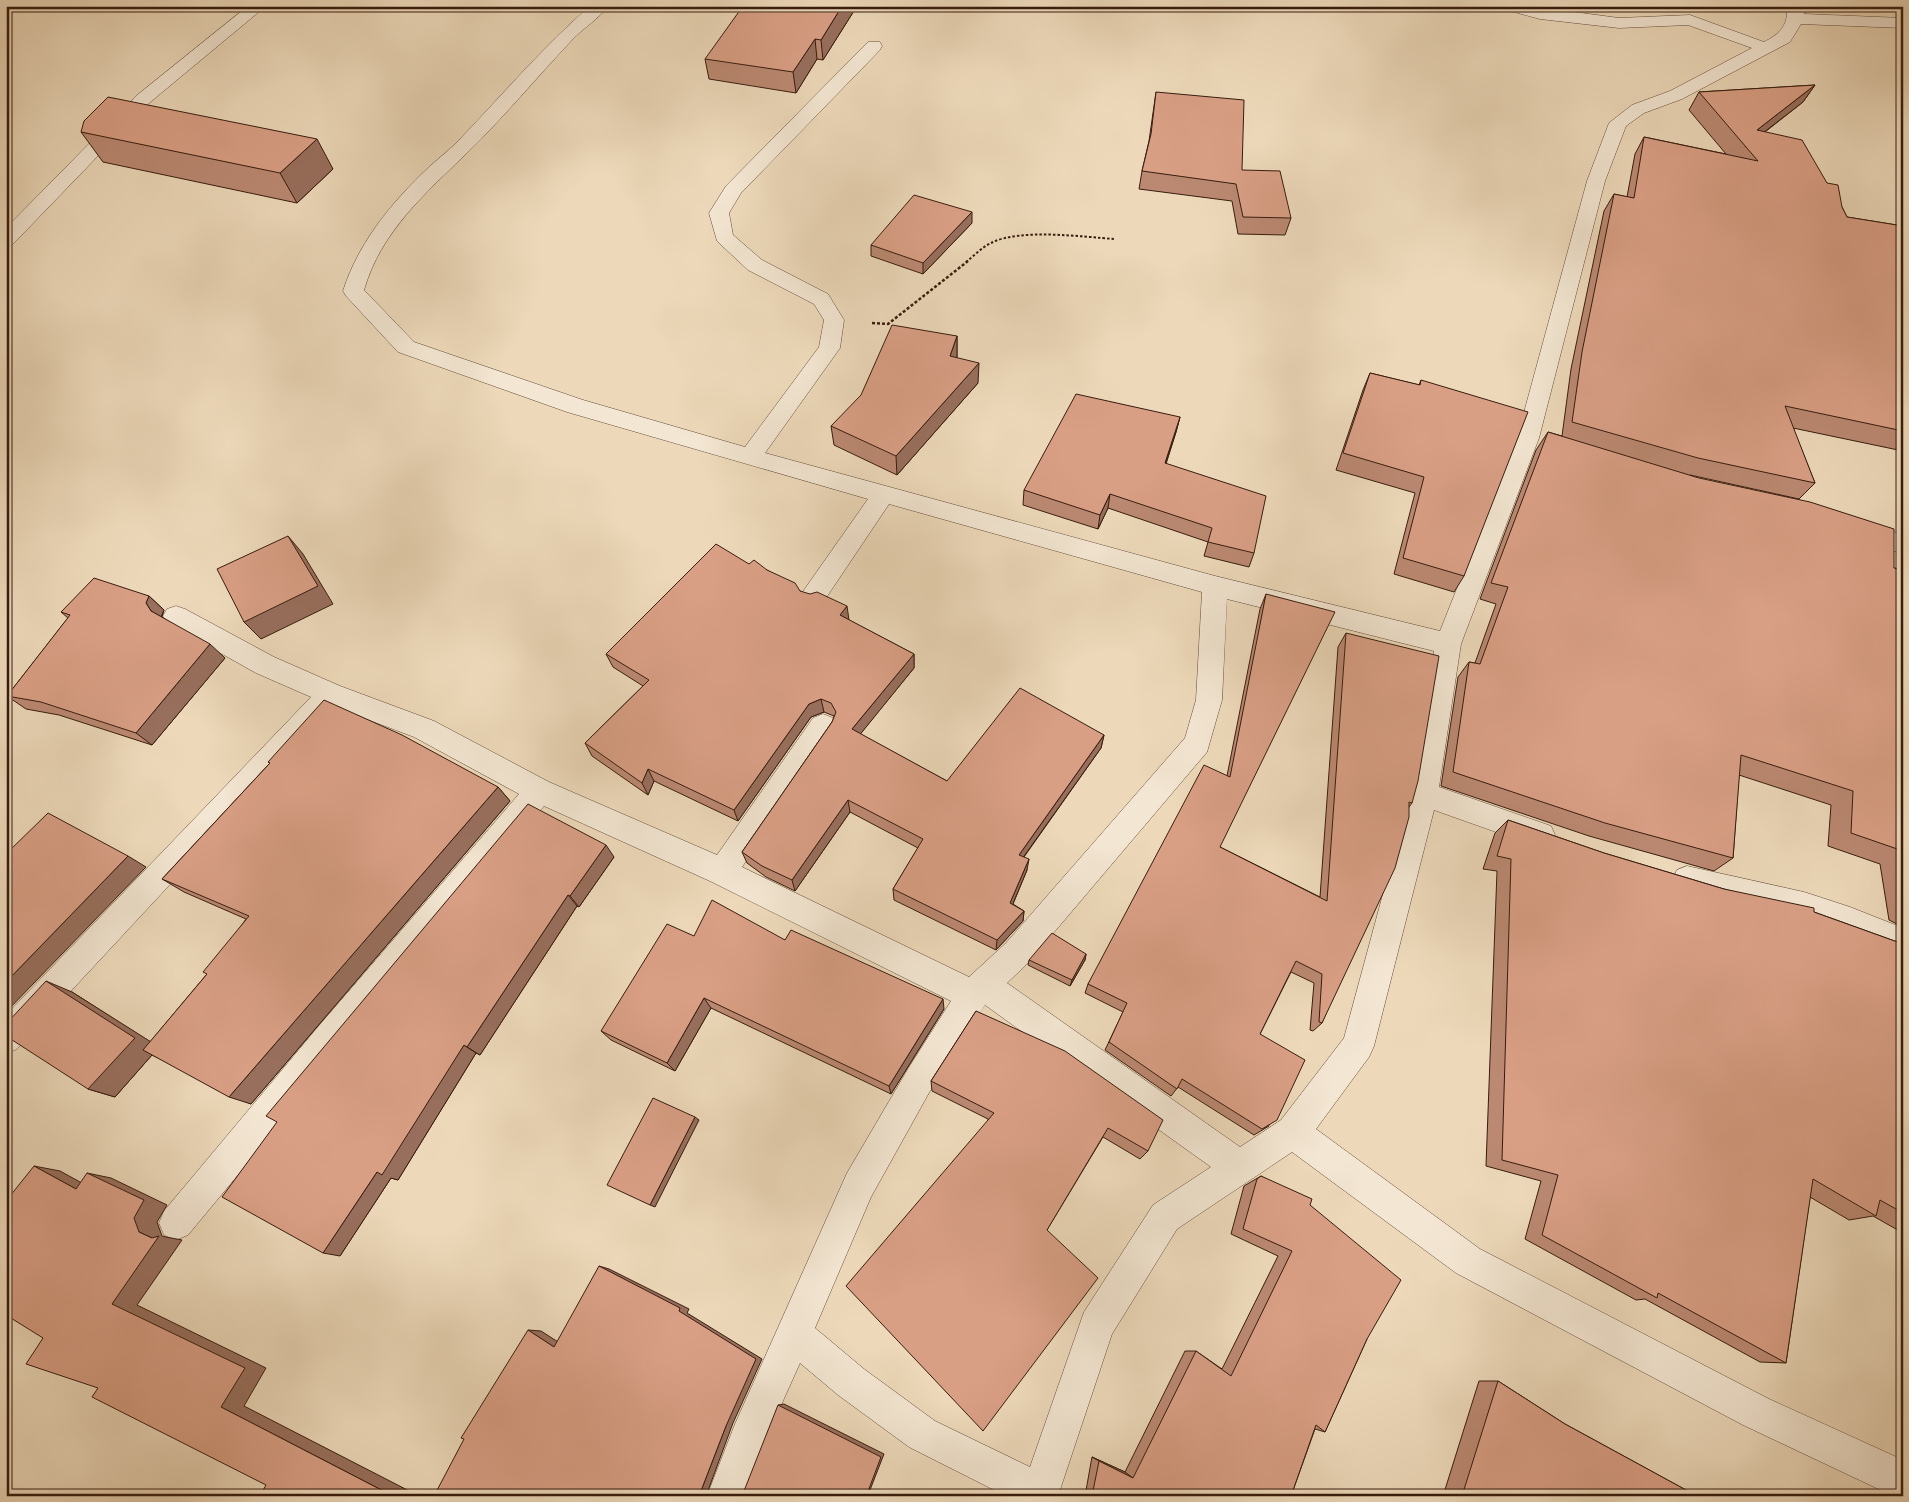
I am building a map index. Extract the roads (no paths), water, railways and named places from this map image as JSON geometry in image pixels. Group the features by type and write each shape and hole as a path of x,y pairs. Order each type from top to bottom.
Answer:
{"street":[{"path":"6,240 142,100 258,6"},
{"path":"600,6 570,32 461,148 440,165 362,263 354,291 406,347 575,406 750,457 1215,586 1448,644"},
{"path":"1509,6 1540,14 1619,23 1690,20 1787,27 1903,23"},
{"path":"794,1334 851,1382 922,1434 1040,1494 1097,1324 1165,1217 1293,1132 1358,1046 1424,794 1448,644 1538,441 1596,181 1618,123 1638,109 1676,95 1787,27"},
{"path":"750,457 828,348 834,320 821,299 755,265 724,237 719,213 733,190 874,46"},
{"path":"813,597 884,494"},
{"path":"1840,524 1903,545"},
{"path":"726,1496 748,1436 859,1186 918,1080 978,990 1017,953 1197,744 1209,700 1215,586"},
{"path":"176,616 265,664 331,694 424,729 539,791 722,872 978,990 1241,1168"},
{"path":"6,1038 331,694"},
{"path":"722,872 823,726"},
{"path":"176,1223 328,1038 539,791"},
{"path":"1424,794 1569,845"},
{"path":"1660,872 1704,884 1804,906 1850,921 1903,943"},
{"path":"1293,1132 1468,1261 1756,1412 1903,1480"}]}
